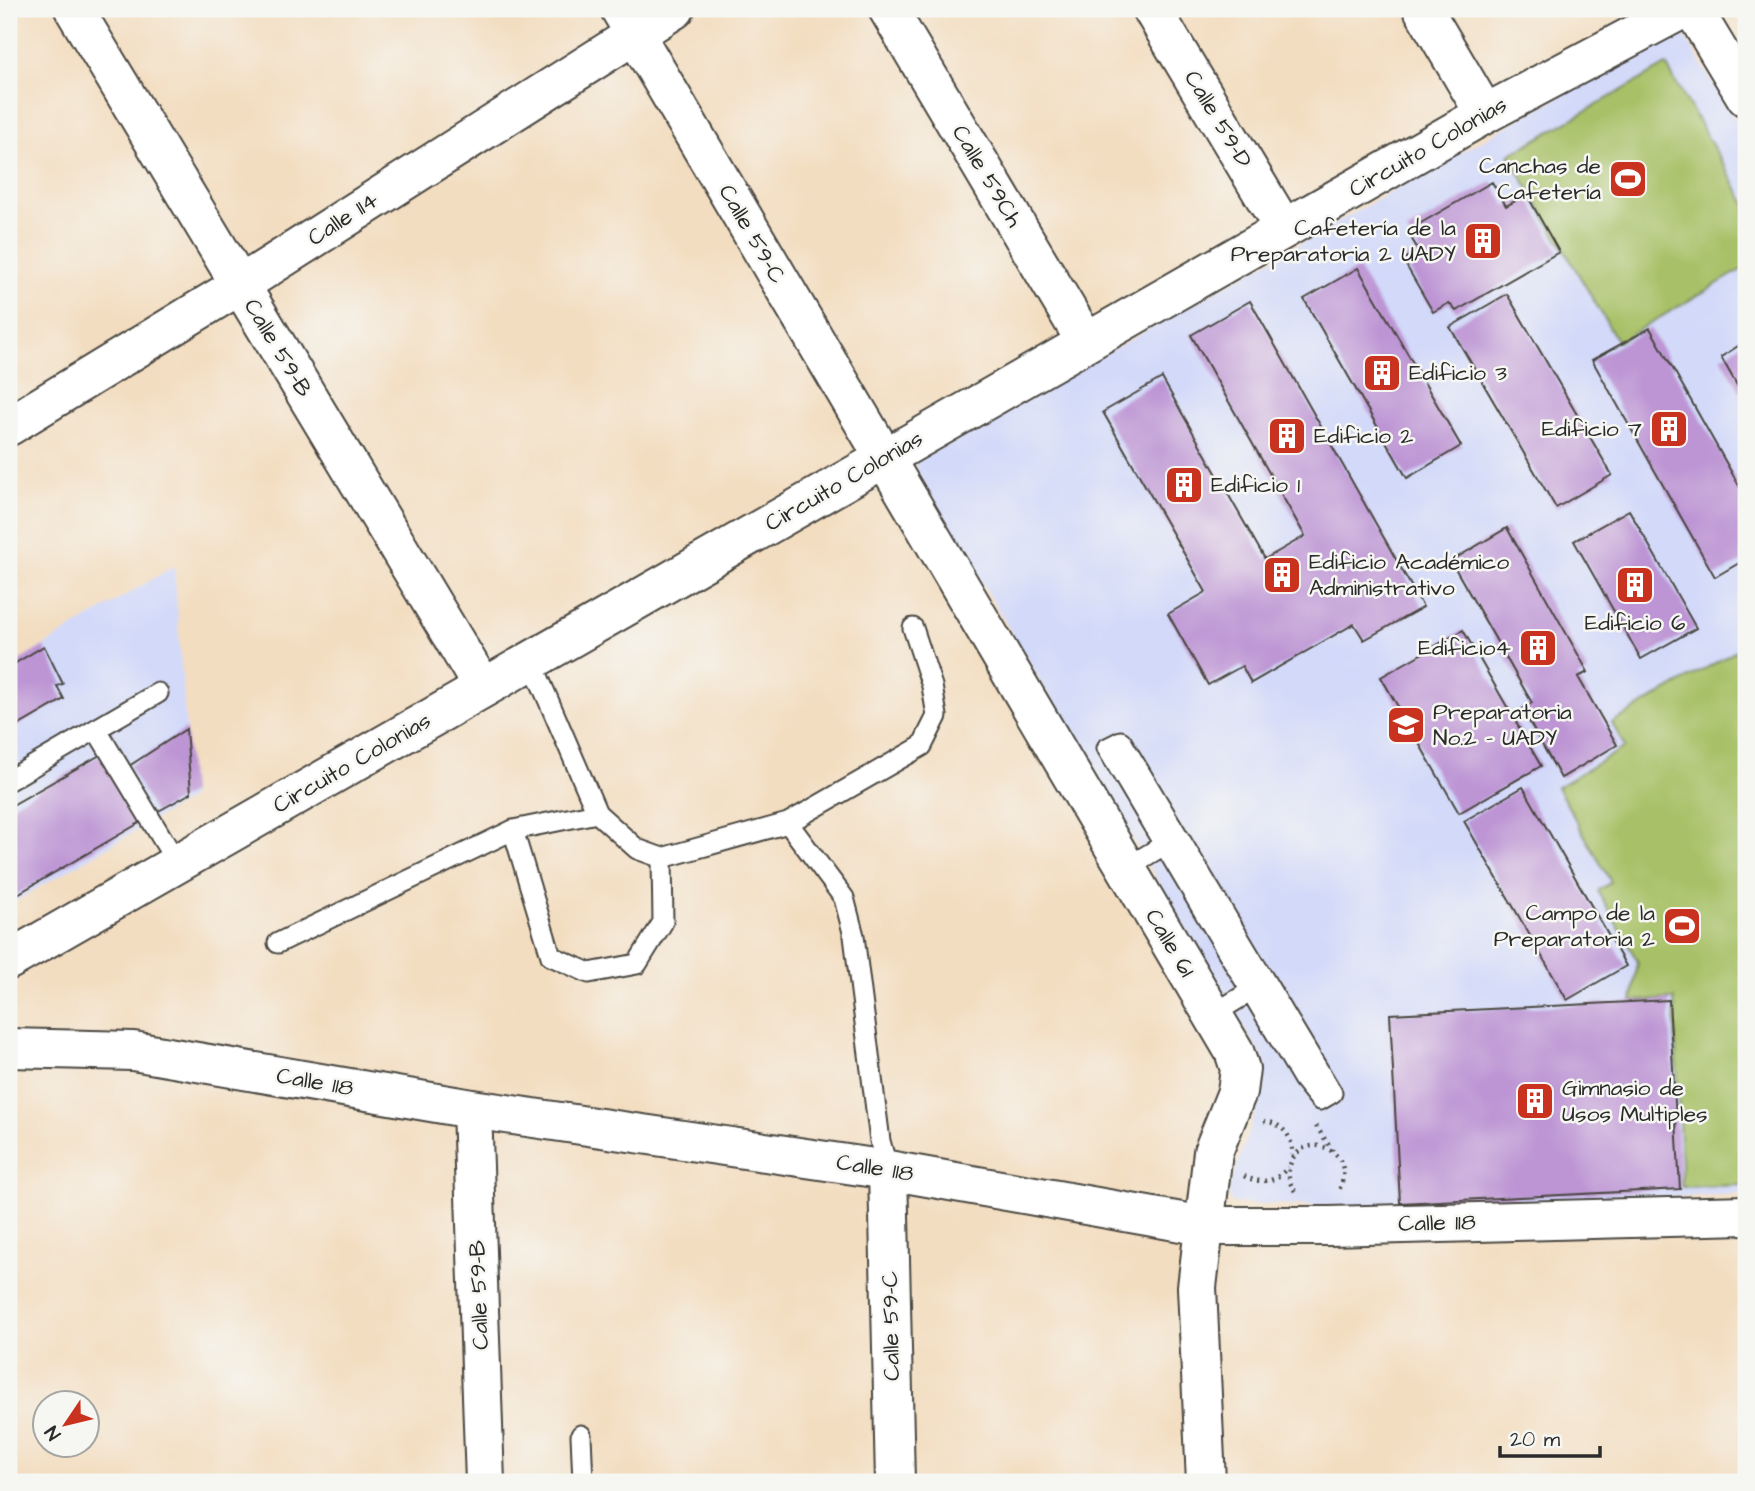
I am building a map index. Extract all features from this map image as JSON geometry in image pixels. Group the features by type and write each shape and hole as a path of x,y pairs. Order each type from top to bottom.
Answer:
{"street":[{"name":"Calle 59-B","path":"74,9 483,688"},
{"name":"Calle 114","path":"9,426 240,285 627,21 675,9"},
{"name":"Calle 59Ch","path":"888,9 1086,342"},
{"name":"Calle 59-D","path":"1152,9 1284,229"},
{"path":"1423,9 1485,114"},
{"name":"Circuito Colonias","path":"9,960 1485,114 1683,9"},
{"path":"1693,9 1746,97"},
{"name":"Calle 59-C","path":"627,21 883,458"},
{"name":"Calle 61","path":"883,458 1234,1051 1240,1069 1237,1092 1213,1152 1197,1287 1206,1482"},
{"name":"Calle 118","path":"9,1048 133,1051 472,1109 888,1170 1204,1226 1329,1226 1746,1215"},
{"name":"Calle 59-B","path":"472,1109 485,1482"},
{"name":"Calle 59-C","path":"888,1170 895,1482"}],"lane":[{"path":"531,660 597,813 637,849 662,858 788,823 922,746 937,716 932,687 913,628"},
{"path":"9,780 158,692"},
{"path":"96,729 177,863"},
{"path":"1121,741 1332,1093 1320,1100 1303,1079 1251,991 1107,748 1121,741"},
{"path":"278,943 513,830 597,813"},
{"path":"788,823 844,898 854,936 880,1141 888,1170"},
{"path":"513,830 551,956 589,973 637,964 663,922 662,858"},
{"path":"1126,868 1164,845"},
{"path":"1212,1015 1251,991"},
{"path":"581,1435 583,1482"}],"path":[{"path":"1260,1120 1279,1125 1287,1132 1293,1150 1288,1171 1289,1180 1299,1196"},
{"path":"1241,1173 1253,1181 1272,1180 1281,1176 1302,1149 1311,1146 1328,1149 1336,1154 1344,1170 1340,1188 1334,1195"}],"shaded area":[{"name":"Preparatoria No.2 - UADY","path":"1673,32 1684,35 1746,138 1746,1194 1378,1208 1233,1203 1227,1194 1265,1084 1262,1058 915,469 916,461"},
{"path":"174,566 191,798 9,905 9,667"}],"green space":[{"name":"Canchas de Cafetería","path":"1666,65 1746,204 1746,267 1618,342 1509,155"},
{"name":"Campo de la Preparatoria 2","path":"1746,645 1746,1185 1682,1187 1674,999 1632,1001 1638,962 1598,891 1611,882 1557,787 1625,747 1612,723"}],"building":[{"name":"Cafetería de la Preparatoria 2 UADY","path":"1492,182 1506,206 1527,195 1559,252 1456,311 1449,303 1433,312 1403,260 1419,251 1407,231"},
{"name":"Edificio 3","path":"1358,268 1461,446 1407,478 1304,299"},
{"path":"1507,294 1612,475 1556,508 1450,327"},
{"path":"1250,301 1423,607 1364,640 1354,624 1251,683 1242,666 1208,685 1168,614 1206,592 1103,412 1162,378 1265,559 1305,536 1191,335"},
{"name":"Edificio 7","path":"1650,328 1746,498 1746,559 1715,577 1592,360"},
{"path":"1746,341 1746,401 1721,357"},
{"name":"Edificio 6","path":"1629,510 1696,628 1641,659 1574,541"},
{"path":"1507,528 1588,672 1578,677 1617,745 1561,778 1522,709 1532,703 1451,561"},
{"path":"1463,630 1541,766 1459,813 1381,677"},
{"path":"44,646 63,684 57,686 64,699 9,731 9,667"},
{"path":"186,729 191,793 155,813 129,766"},
{"path":"100,755 141,822 9,899 9,807"},
{"path":"1523,787 1626,966 1567,1000 1464,821"},
{"name":"Gimnasio de Usos Multiples","path":"1669,1000 1680,1189 1400,1203 1390,1014"}],"place":[{"name":"Canchas de Cafetería","path":"1628,179"},
{"name":"Cafetería de la Preparatoria 2 UADY","path":"1483,241"},
{"name":"Edificio 3","path":"1382,373"},
{"name":"Edificio 7","path":"1669,429"},
{"name":"Edificio 2","path":"1287,436"},
{"name":"Edificio 1","path":"1184,485"},
{"name":"Edificio Académico Administrativo","path":"1282,575"},
{"name":"Edificio 6","path":"1635,585"},
{"name":"Edificio4","path":"1538,648"},
{"name":"Preparatoria No.2 - UADY","path":"1406,725"},
{"name":"Campo de la Preparatoria 2","path":"1682,926"},
{"name":"Gimnasio de Usos Multiples","path":"1535,1101"}]}
